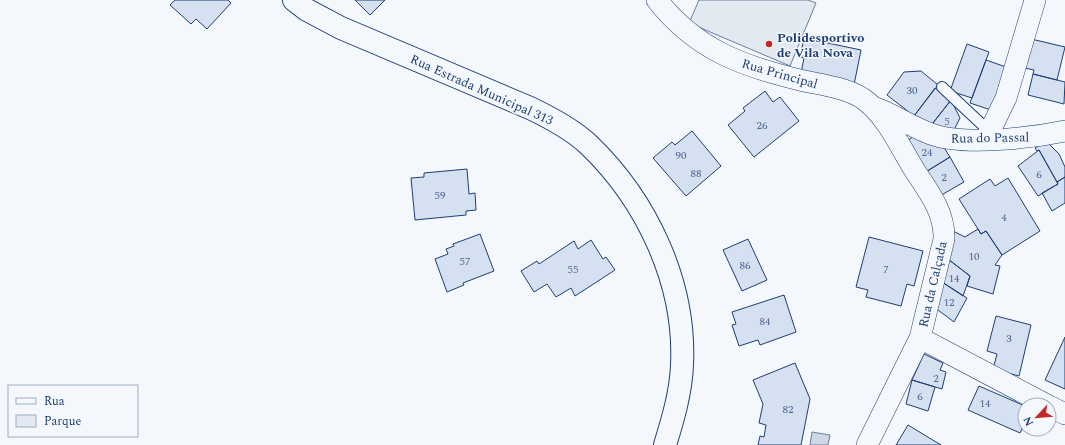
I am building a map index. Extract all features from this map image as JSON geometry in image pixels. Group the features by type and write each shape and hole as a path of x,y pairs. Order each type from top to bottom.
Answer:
{"main road":[{"name":"Rua Estrada Municipal 313","path":"294,0 307,10 341,28 530,108 554,120 588,145 613,171 628,192 657,241 672,278 679,314 682,342 682,371 674,412 665,445"}],"street":[{"name":"Rua Principal","path":"656,0 680,27 697,40 716,51 756,68 849,92 862,98 872,107"},
{"path":"988,135 1006,98 1035,0"},
{"name":"Rua do Passal","path":"872,107 894,115 937,136 949,138 988,135 1030,137 1065,131"},
{"name":"Rua da Calçada","path":"867,445 920,338 944,239 943,224 931,196 885,124 872,107"},
{"path":"920,338 1033,397"}],"lane":[{"path":"942,87 988,135"}],"green space":[{"name":"Polidesportivo de Vila Nova","path":"699,0 808,0 816,3 790,66 689,23"}],"shaded area":[{"path":"812,432 830,435 828,445 810,445"}],"building":[{"path":"175,0 228,0 231,3 207,29 196,19 191,24 170,5"},
{"path":"355,0 385,0 370,15"},
{"path":"804,38 861,50 854,85 801,73 804,58 800,57"},
{"path":"1027,38 1065,47 1057,80 1033,74 1034,70 1020,67"},
{"path":"967,44 989,52 972,98 950,91"},
{"path":"986,60 1006,67 991,110 970,103"},
{"path":"921,71 938,85 914,116 887,95 904,72"},
{"path":"1033,74 1065,82 1064,104 1028,95"},
{"path":"935,88 951,100 929,128 914,116"},
{"path":"765,91 773,102 780,97 799,121 754,157 728,125 745,111 743,108"},
{"path":"951,100 960,118 951,136 929,128"},
{"path":"692,131 721,166 686,196 653,158 672,142 675,145"},
{"path":"919,133 941,143 950,157 924,173 905,142"},
{"path":"1047,142 1059,154 1065,167 1065,177 1057,182 1039,150 1037,151 1035,148"},
{"path":"1039,150 1058,184 1038,196 1018,166"},
{"path":"950,157 964,182 938,197 924,173"},
{"path":"467,169 469,194 475,193 476,210 466,211 466,215 415,220 411,178 424,177 424,173"},
{"path":"1065,177 1065,203 1052,211 1042,193 1058,184 1057,182"},
{"path":"1008,178 1040,231 1002,255 986,231 981,234 959,199 990,179 995,186"},
{"path":"978,229 981,234 986,231 1002,255 995,265 1000,266 993,294 967,286 970,276 944,256 953,231 965,237"},
{"path":"480,234 494,271 463,283 464,285 447,292 435,259 448,254 446,249 454,246 453,244"},
{"path":"869,237 923,251 914,286 907,284 901,306 866,297 868,290 856,287"},
{"path":"748,239 767,280 742,291 723,250"},
{"path":"591,240 603,259 606,257 615,270 575,296 571,288 556,297 547,284 534,292 521,271 537,261 539,264 574,241 578,249"},
{"path":"944,256 970,276 963,296 939,280"},
{"path":"939,280 967,298 954,322 934,307"},
{"path":"784,295 796,332 760,345 758,340 739,346 732,325 736,324 732,312"},
{"path":"996,316 1031,325 1019,376 993,369 997,354 987,351"},
{"path":"1065,337 1065,389 1045,380"},
{"path":"924,354 943,363 940,370 946,372 942,389 912,380"},
{"path":"795,363 810,399 801,445 758,445 760,436 764,437 766,425 759,423 763,404 753,380"},
{"path":"912,380 935,387 928,411 906,404"},
{"path":"979,386 1017,403 1017,432 968,410"},
{"path":"908,425 941,445 896,445"}],"place":[{"name":"Polidesportivo de Vila Nova","path":"769,44"}]}
